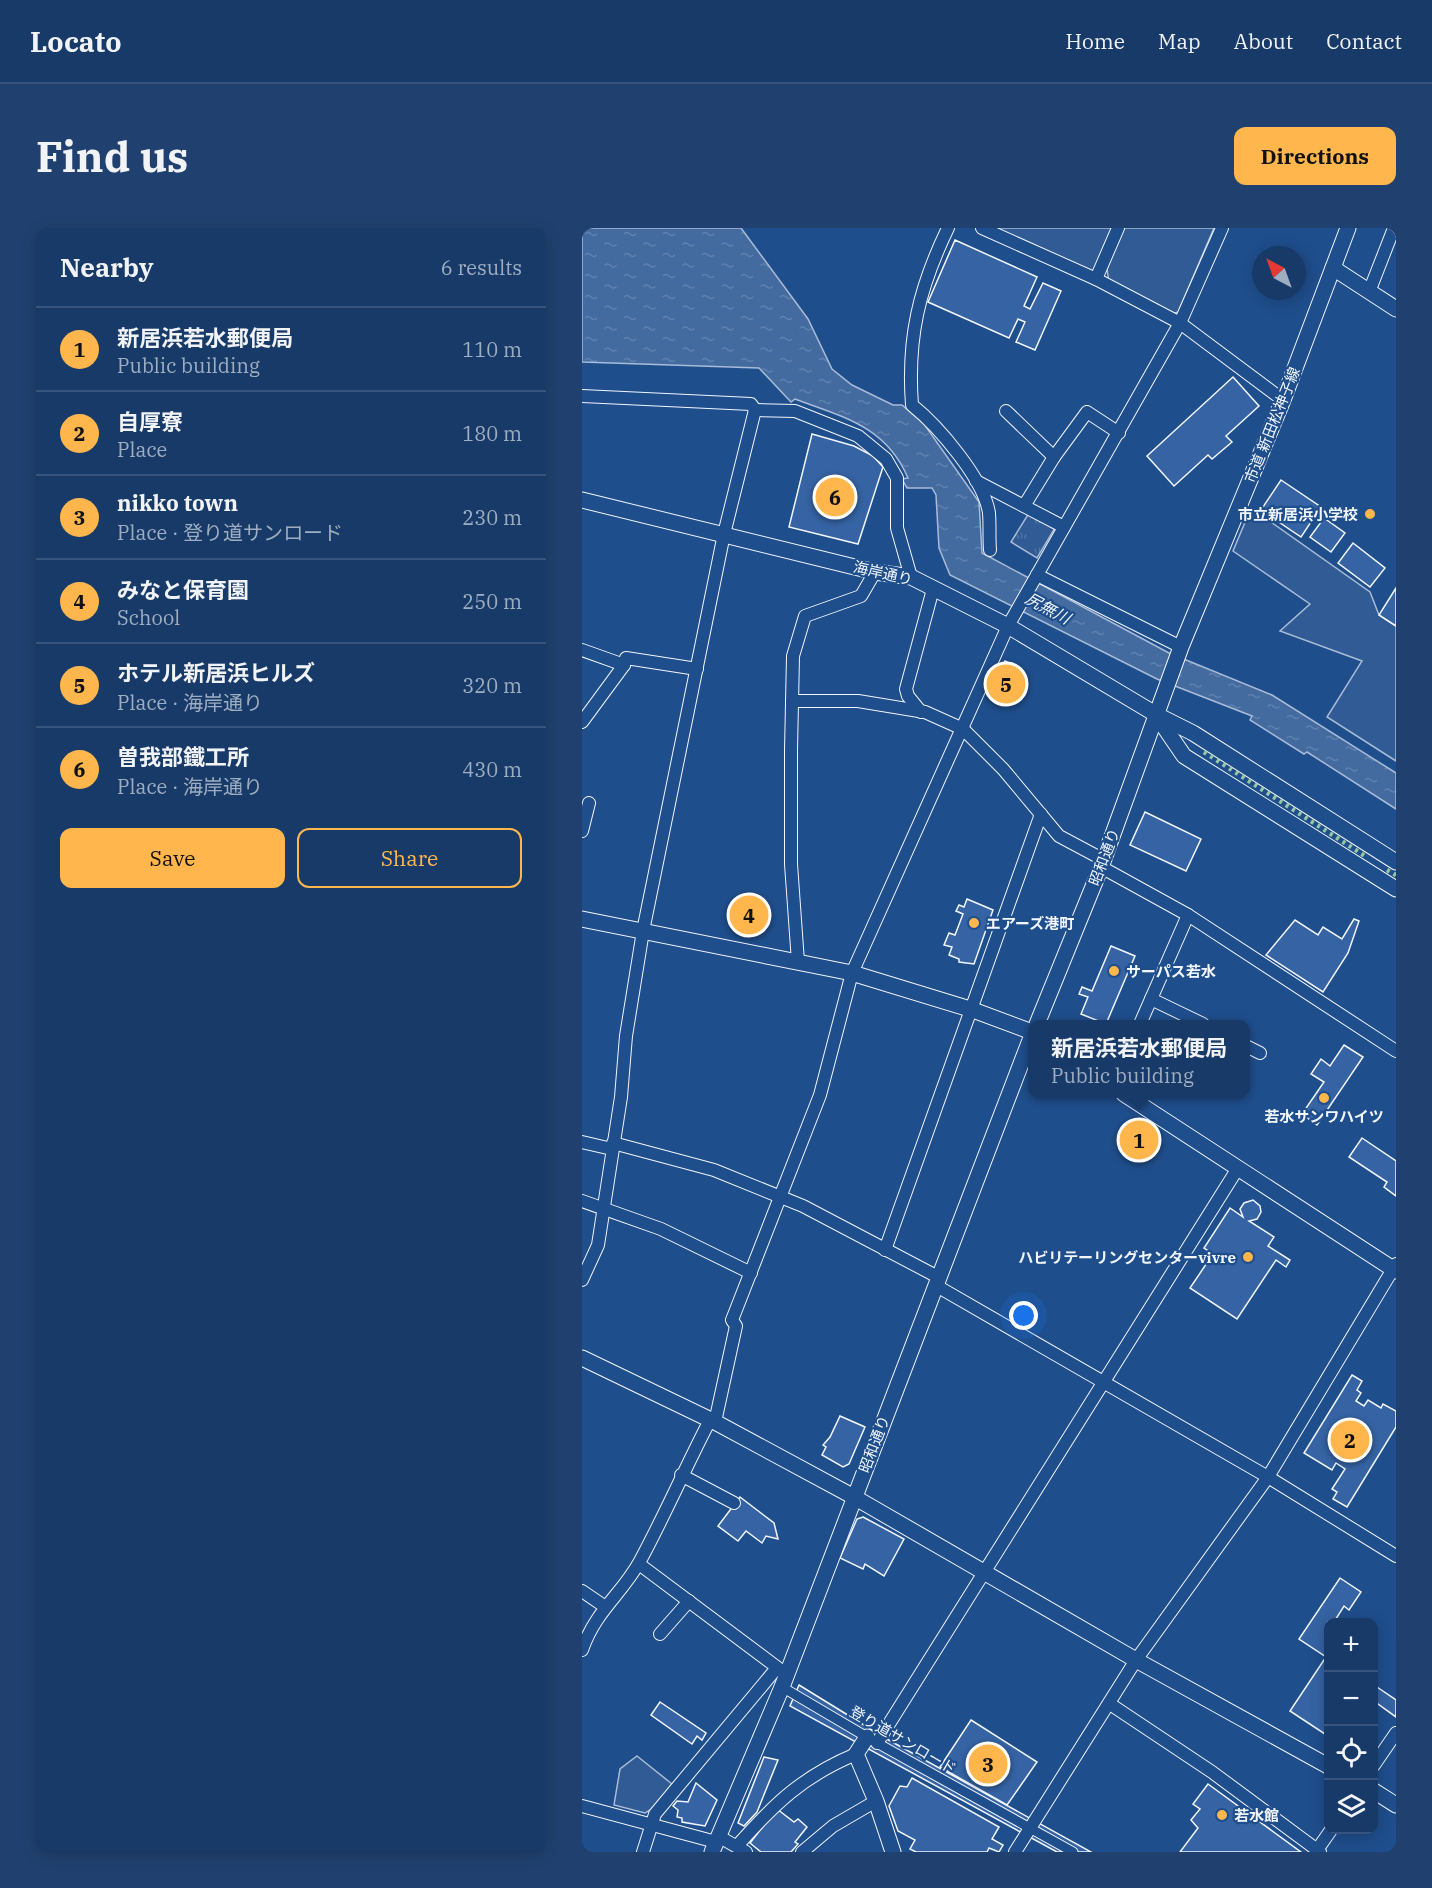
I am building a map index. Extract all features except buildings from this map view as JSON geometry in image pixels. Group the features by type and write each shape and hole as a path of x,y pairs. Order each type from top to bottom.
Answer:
{"street":[{"path":"948,228 937,251 915,317 910,373 912,405 930,420 975,480 989,511 990,550"},
{"path":"982,228 1096,279 1180,323 1283,400"},
{"path":"1096,279 1118,228"},
{"path":"582,1650 588,1633 604,1606 639,1564 681,1475 712,1421 736,1326 732,1320 820,1095 852,973 1008,626 1180,323 1222,228"},
{"name":"市道 新田松神子線","path":"1166,687 1283,400 1348,228"},
{"path":"1369,292 1394,228"},
{"path":"1333,268 1396,309"},
{"path":"582,396 751,404 755,410 724,534 643,931 598,1245 582,1280"},
{"path":"755,410 795,411 858,436 886,459 897,478 899,487 897,528 911,577"},
{"path":"1006,411 1054,457"},
{"path":"1024,506 1054,457 1087,412 1119,433"},
{"path":"975,480 1064,527"},
{"name":"海岸通り","path":"582,500 875,572 911,577 1008,626 1156,715 1193,733 1396,862"},
{"path":"798,962 790,864 793,656 805,616 861,596 875,572"},
{"path":"1035,577 1180,651"},
{"path":"921,712 908,696 906,689 933,589"},
{"path":"582,650 624,665"},
{"path":"582,722 624,665 626,658 697,669"},
{"name":"昭和通り","path":"1039,1020 1102,864 1166,687"},
{"path":"792,701 858,700 921,712 963,729 1059,836 1188,915 1396,1051"},
{"path":"1156,715 1184,756 1396,889"},
{"path":"582,831 588,803"},
{"path":"885,1250 973,1010 1041,814"},
{"path":"1142,1020 1188,915"},
{"path":"582,919 852,973 973,1010 1028,1032"},
{"path":"1151,999 1195,1020"},
{"name":"昭和通り","path":"715,1843 854,1497 1028,1044"},
{"path":"1250,1048 1260,1053"},
{"path":"1015,1852 1136,1660 1268,1477 1395,1268 1130,1098"},
{"path":"582,1142 613,1146 714,1170 803,1206 885,1250 1102,1382 1268,1477 1396,1556"},
{"path":"582,1806 742,1849 774,1805 795,1787 856,1754 872,1740 985,1572 1238,1168"},
{"path":"582,1201 661,1229 751,1273"},
{"path":"582,1358 712,1421 854,1497 1136,1660 1324,1763"},
{"path":"681,1475 734,1503"},
{"path":"639,1564 689,1601 781,1676 655,1814 644,1852"},
{"path":"582,1592 604,1606"},
{"path":"660,1634 689,1601"},
{"name":"登り道サンロード","path":"781,1676 872,1740 1073,1852"},
{"path":"1110,1704 1212,1772 1318,1851 1329,1834"},
{"path":"1378,1759 1396,1733"},
{"path":"856,1754 876,1801 893,1852"},
{"path":"1378,1794 1396,1805"},
{"path":"802,1852 833,1826 876,1801"}],"green space":[{"path":"1029,513 1055,528 1037,558 1011,542"}],"shaded area":[{"path":"991,228 1113,228 1093,274"},
{"path":"1123,228 1214,228 1178,312 1172,314 1109,282 1107,269"},
{"path":"1251,508 1370,592 1379,615 1396,626 1396,761 1327,717 1362,661 1280,631 1310,604 1233,551"},
{"path":"637,1756 672,1784 652,1809 645,1813 614,1805 620,1769"}],"water":[{"name":"尻無川","path":"582,228 741,228 808,319 832,369 852,385 893,405 902,405 924,424 979,502 982,553 1169,653 1272,695 1396,773 1396,809 1307,752 1304,754 1250,720 1252,716 1157,679 950,575 939,548 936,495 932,488 907,488 902,479 908,478 899,460 875,435 846,418 795,399 791,402 759,368 582,362"}],"hedge":[{"path":"1204,752 1365,856"},
{"path":"1387,870 1396,875"}],"place":[{"name":"曽我部鐵工所","path":"835,497"},
{"name":"市立新居浜小学校","path":"1370,514"},
{"name":"ホテル新居浜ヒルズ","path":"1006,684"},
{"name":"みなと保育園","path":"749,915"},
{"name":"エアーズ港町","path":"974,923"},
{"name":"サーパス若水","path":"1114,971"},
{"name":"若水サンワハイツ","path":"1324,1098"},
{"name":"新居浜若水郵便局","path":"1139,1140"},
{"name":"ハビリテーリングセンターvivre","path":"1248,1257"},
{"name":"自厚寮","path":"1350,1440"},
{"name":"nikko town","path":"988,1764"},
{"name":"若水館","path":"1222,1815"}]}
